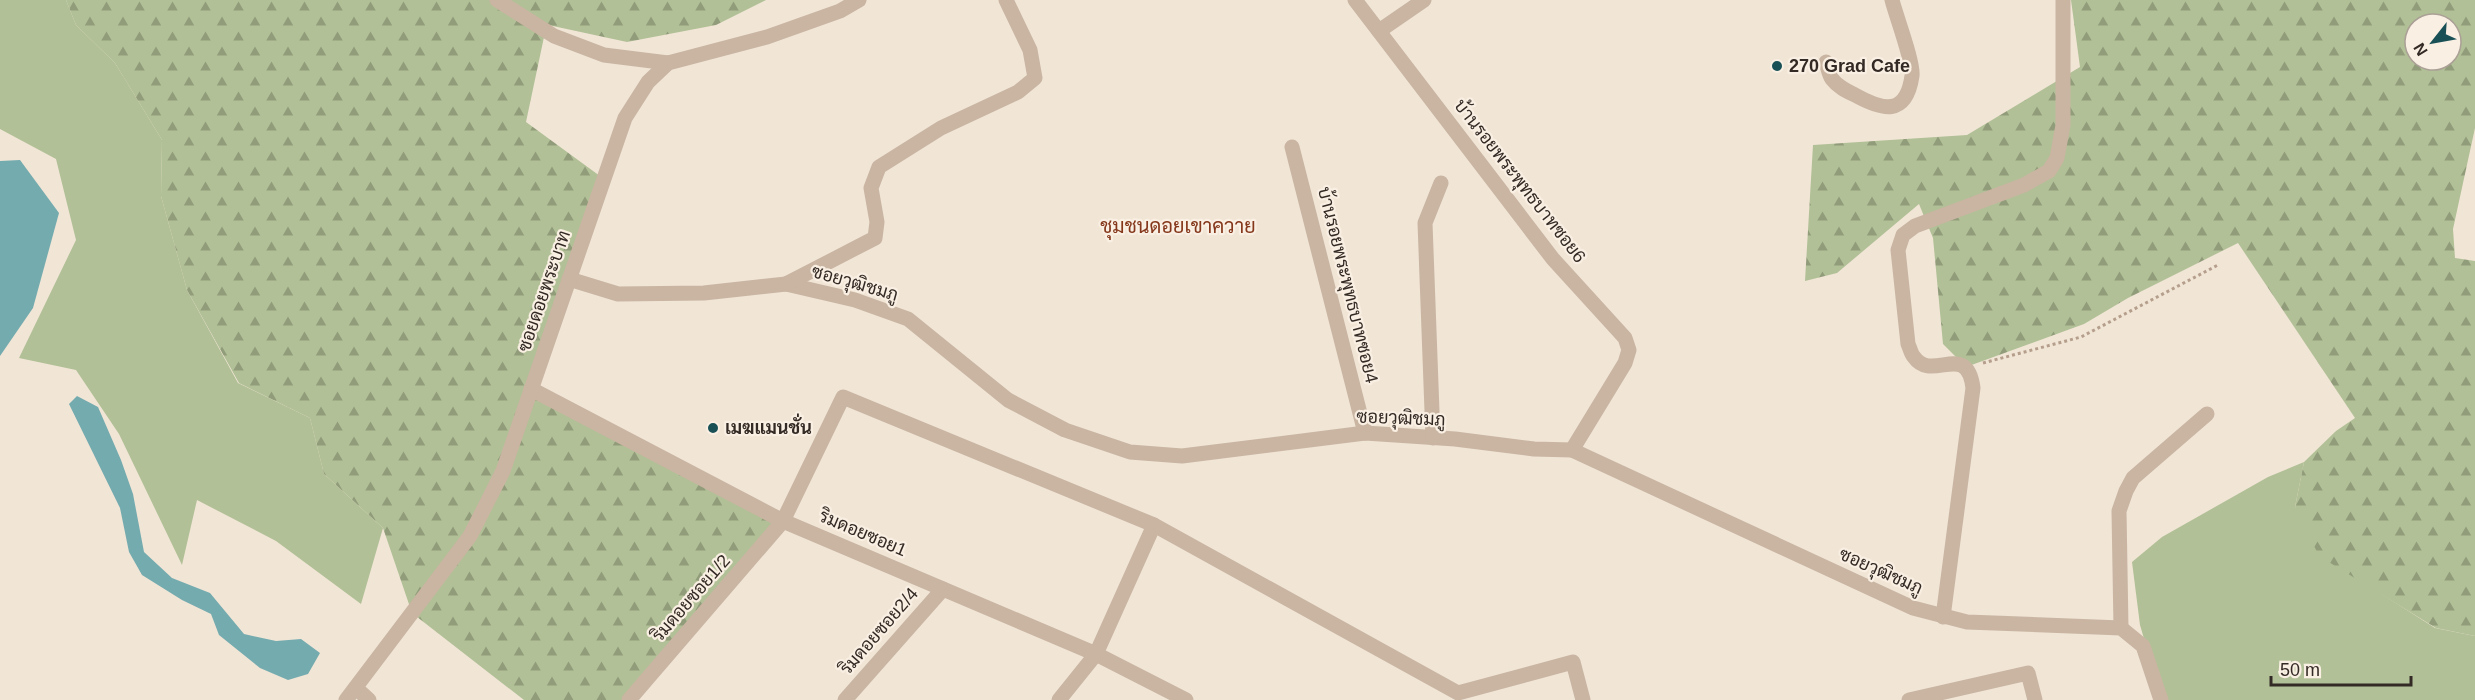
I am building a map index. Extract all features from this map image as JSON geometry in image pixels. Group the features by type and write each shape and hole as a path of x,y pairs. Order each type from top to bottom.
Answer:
{"street":[{"path":"497,0 554,36 604,56 668,63"},
{"name":"ซอยดอยพระบาท","path":"351,694 470,536 502,471 625,118 648,82 668,63 767,37 840,11 859,0"},
{"path":"786,284 875,238 878,222 871,188 879,167 941,128 1018,92 1035,78 1030,50 1005,0"},
{"name":"บ้านรอยพระพุทธบาทซอย6","path":"1355,0 1553,259 1625,338 1629,350 1625,363 1572,450"},
{"path":"1379,31 1424,0"},
{"path":"1826,62 1830,77 1843,89 1880,107 1886,108 1900,103 1908,92 1912,74 1892,0"},
{"path":"1943,617 1973,388 1971,375 1966,367 1954,364 1931,366 1914,358 1908,344 1898,250 1903,235 1915,226 2024,185 2049,171 2057,158 2063,125 2063,0"},
{"name":"บ้านรอยพระพุทธบาทซอย4","path":"1292,147 1365,433"},
{"path":"1433,438 1425,223 1441,183"},
{"name":"ซอยวุฒิชมภู","path":"569,279 618,294 704,293 786,284 855,300 908,319 1008,400 1065,430 1130,452 1182,456 1365,433 1455,439 1534,449 1572,450 1913,608 1967,622 2121,628"},
{"name":"ริมดอยซอย1","path":"531,389 783,520 1096,654 1186,700"},
{"name":"ริมดอยซอย1/2","path":"629,700 783,520 843,397 1154,525"},
{"path":"2161,700 2142,646 2121,628 2120,511 2133,478 2208,414"},
{"path":"1059,700 1096,654 1154,525 1459,697 1574,662 1583,700"},
{"name":"ริมดอยซอย2/4","path":"845,700 943,589"},
{"path":"1909,700 2028,673 2035,700"},
{"path":"351,694 369,700"}],"path":[{"path":"1966,367 2081,338 2218,265"}],"green space":[{"path":"0,0 66,0 76,25 115,63 162,140 161,196 187,290 238,383 310,418 324,474 383,528 361,604 276,541 197,500 182,565 119,434 76,370 19,358 76,240 56,159 0,129"},
{"path":"66,0 492,0 544,37 526,122 604,179 531,389 783,521 629,700 524,700 412,613 383,528 324,474 310,418 239,383 187,290 161,196 162,140 115,63 76,25"},
{"path":"496,0 766,0 716,25 627,42 525,20"},
{"path":"2071,0 2475,0 2475,128 2453,229 2455,258 2475,261 2475,636 2436,628 2319,556 2295,507 2304,462 2336,431 2355,418 2238,243 2128,298 2084,324 1966,367 1943,344 1933,238 1919,204 1837,273 1805,281 1813,145 1967,135 2080,67"},
{"path":"2304,462 2295,507 2380,593 2435,628 2475,636 2475,700 2162,700 2140,625 2132,562 2162,537 2268,477"}],"water":[{"path":"20,160 59,213 33,308 0,356 0,161"},
{"path":"77,396 98,407 121,460 133,494 144,552 172,578 210,593 244,634 276,641 301,639 320,653 308,674 288,680 260,668 219,635 211,614 182,600 142,575 129,552 120,508 69,404"}],"place":[{"name":"270 Grad Cafe","path":"1777,66"},
{"name":"เมฆแมนชั่น","path":"713,428"}],"district":[{"name":"ชุมชนดอยเขาควาย","path":"1178,226"}]}
